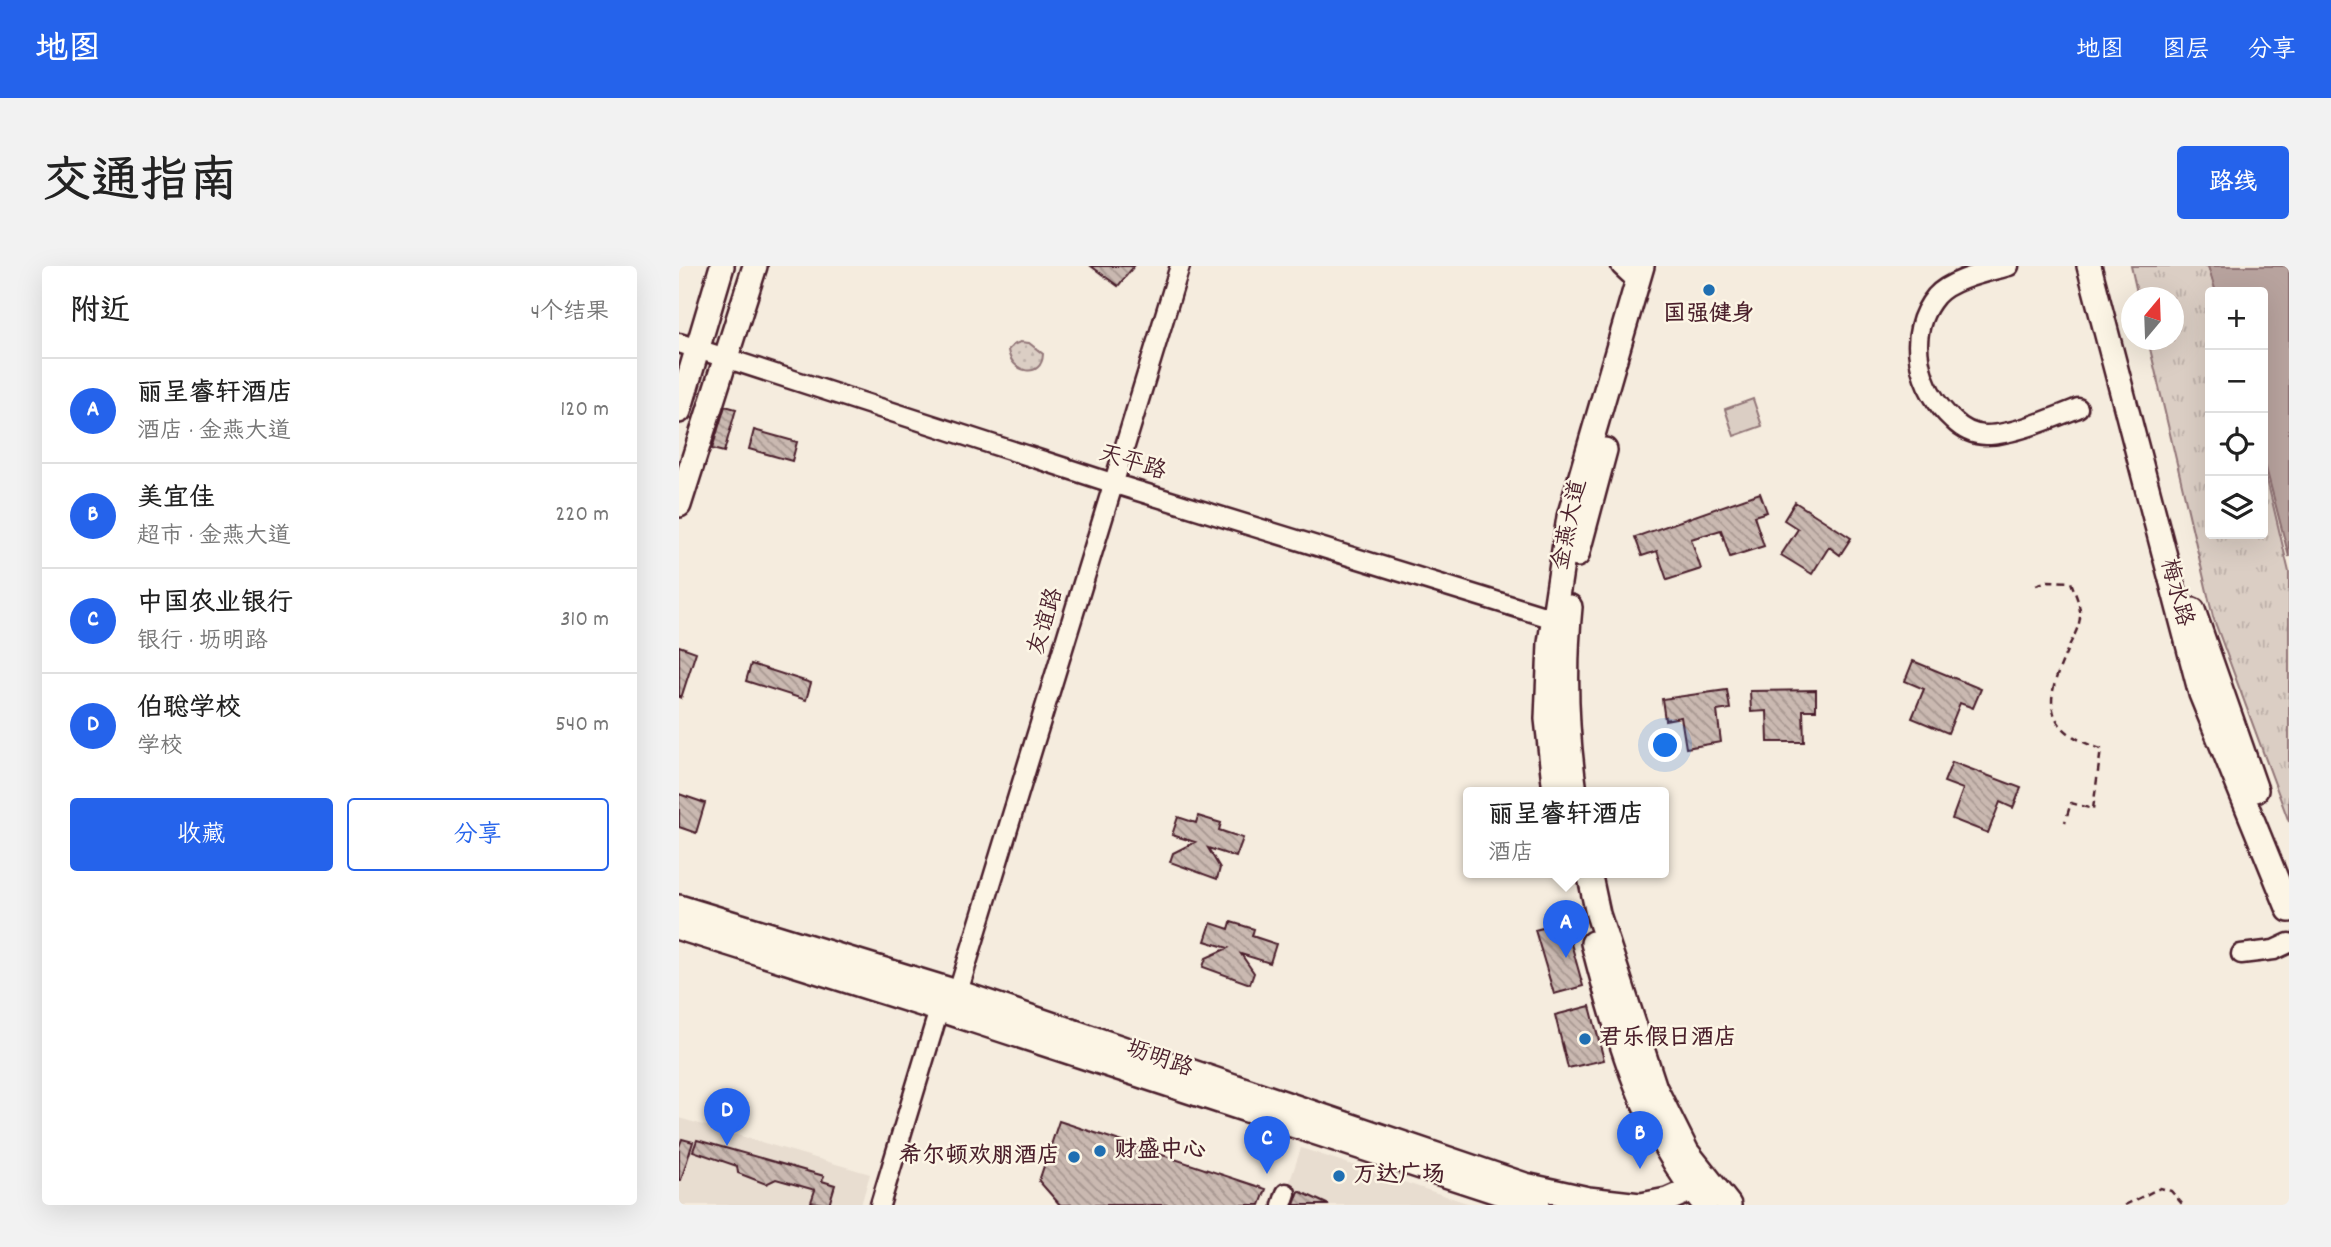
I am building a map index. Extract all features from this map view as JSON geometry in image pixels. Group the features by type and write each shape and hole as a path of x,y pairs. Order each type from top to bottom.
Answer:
{"main road":[{"path":"679,411 688,346 722,266"},
{"path":"679,505 755,266"},
{"name":"金燕大道","path":"1574,787 1570,757 1566,651 1579,545 1658,266"},
{"name":"梅水路","path":"2089,266 2201,694 2289,910"},
{"name":"梅水路","path":"2101,266 2163,523 2289,881"},
{"name":"金燕大道","path":"1554,787 1547,719 1553,619 1569,517 1633,271"},
{"path":"1577,878 1616,1031 1639,1094 1674,1160 1699,1197"},
{"path":"1590,878 1598,914 1655,1088 1687,1152 1729,1205"},
{"name":"坜明路","path":"679,907 949,1005 1537,1205"},
{"name":"坜明路","path":"679,928 949,1005 1525,1185 1588,1199 1641,1205 1699,1197"}],"street":[{"name":"友谊路","path":"880,1205 949,1005 1115,484 1180,266"},
{"path":"2010,266 1963,280 1938,294 1924,315 1918,343 1919,366 1927,388 1944,412 1965,431 1985,435 2032,426 2078,408"},
{"name":"天平路","path":"688,346 1115,484 1553,619"},
{"path":"2241,954 2274,950 2289,943"},
{"name":"友谊路","path":"892,1205 949,1005"}],"path":[{"path":"2036,585 2047,580 2071,582 2081,613 2079,626 2055,678 2053,706 2061,728 2073,737 2101,750 2093,809 2071,803 2065,822"},
{"path":"2125,1205 2160,1188 2171,1191 2183,1205"}],"shaded area":[{"path":"2208,266 2289,266 2289,557 2268,475 2268,287 2214,287"},
{"path":"679,1118 870,1174 861,1205 679,1205"},
{"name":"万达广场","path":"1301,1148 1473,1205 1282,1205"}],"green space":[{"path":"2131,266 2208,266 2214,287 2205,287 2205,539 2268,539 2268,484 2289,572 2289,822 2213,617 2150,350 2184,350 2184,287 2136,287"},
{"path":"1020,342 1029,343 1043,354 1038,368 1020,368 1010,358 1008,350"},
{"path":"1753,399 1762,426 1734,436 1725,409"}],"building":[{"path":"1091,266 1134,266 1118,286"},
{"path":"725,406 736,409 724,452 712,449"},
{"path":"754,430 797,442 792,461 749,449"},
{"path":"1760,493 1767,512 1754,516 1764,546 1730,557 1721,530 1691,539 1701,569 1667,580 1657,551 1642,556 1635,537"},
{"path":"1795,502 1851,538 1840,555 1829,547 1812,574 1781,555 1798,529 1784,520"},
{"path":"679,646 696,652 681,698 679,697"},
{"path":"1913,661 1981,689 1973,708 1960,703 1948,733 1912,718 1924,689 1905,681"},
{"path":"751,664 811,683 806,700 746,681"},
{"path":"1727,690 1730,709 1717,711 1721,742 1686,748 1681,717 1665,720 1662,699"},
{"path":"1816,690 1816,710 1803,710 1804,742 1768,742 1767,711 1751,712 1750,691"},
{"path":"1952,762 2021,788 2013,808 2000,802 1988,833 1952,819 1963,789 1944,782"},
{"path":"679,794 705,803 696,833 679,827"},
{"path":"1198,816 1221,823 1219,830 1243,838 1236,857 1208,848 1220,868 1217,879 1170,862 1173,853 1195,842 1172,835 1178,817 1196,823"},
{"path":"1231,922 1254,929 1252,936 1276,944 1270,963 1241,954 1254,973 1250,984 1203,967 1206,958 1228,948 1205,941 1211,923 1229,929"},
{"path":"1565,922 1583,986 1554,994 1535,930"},
{"path":"1590,1006 1604,1060 1568,1068 1555,1015"},
{"name":"财盛中心","path":"1059,1121 1266,1189 1260,1205 1060,1205 1039,1181"},
{"path":"682,1139 693,1142 679,1180 679,1147"},
{"path":"697,1140 824,1176 822,1181 835,1185 829,1205 811,1202 815,1190 776,1179 766,1184 738,1173 737,1166 693,1151"},
{"name":"万达广场","path":"1299,1191 1329,1205 1294,1205"}],"place":[{"name":"国强健身","path":"1709,290"},
{"name":"丽呈睿轩酒店","path":"1566,958"},
{"name":"君乐假日酒店","path":"1585,1039"},
{"name":"伯聪学校","path":"727,1146"},
{"name":"财盛中心","path":"1100,1151"},
{"name":"希尔顿欢朋酒店","path":"1074,1157"},
{"name":"美宜佳","path":"1640,1169"},
{"name":"中国农业银行","path":"1267,1174"},
{"name":"万达广场","path":"1339,1176"}]}
